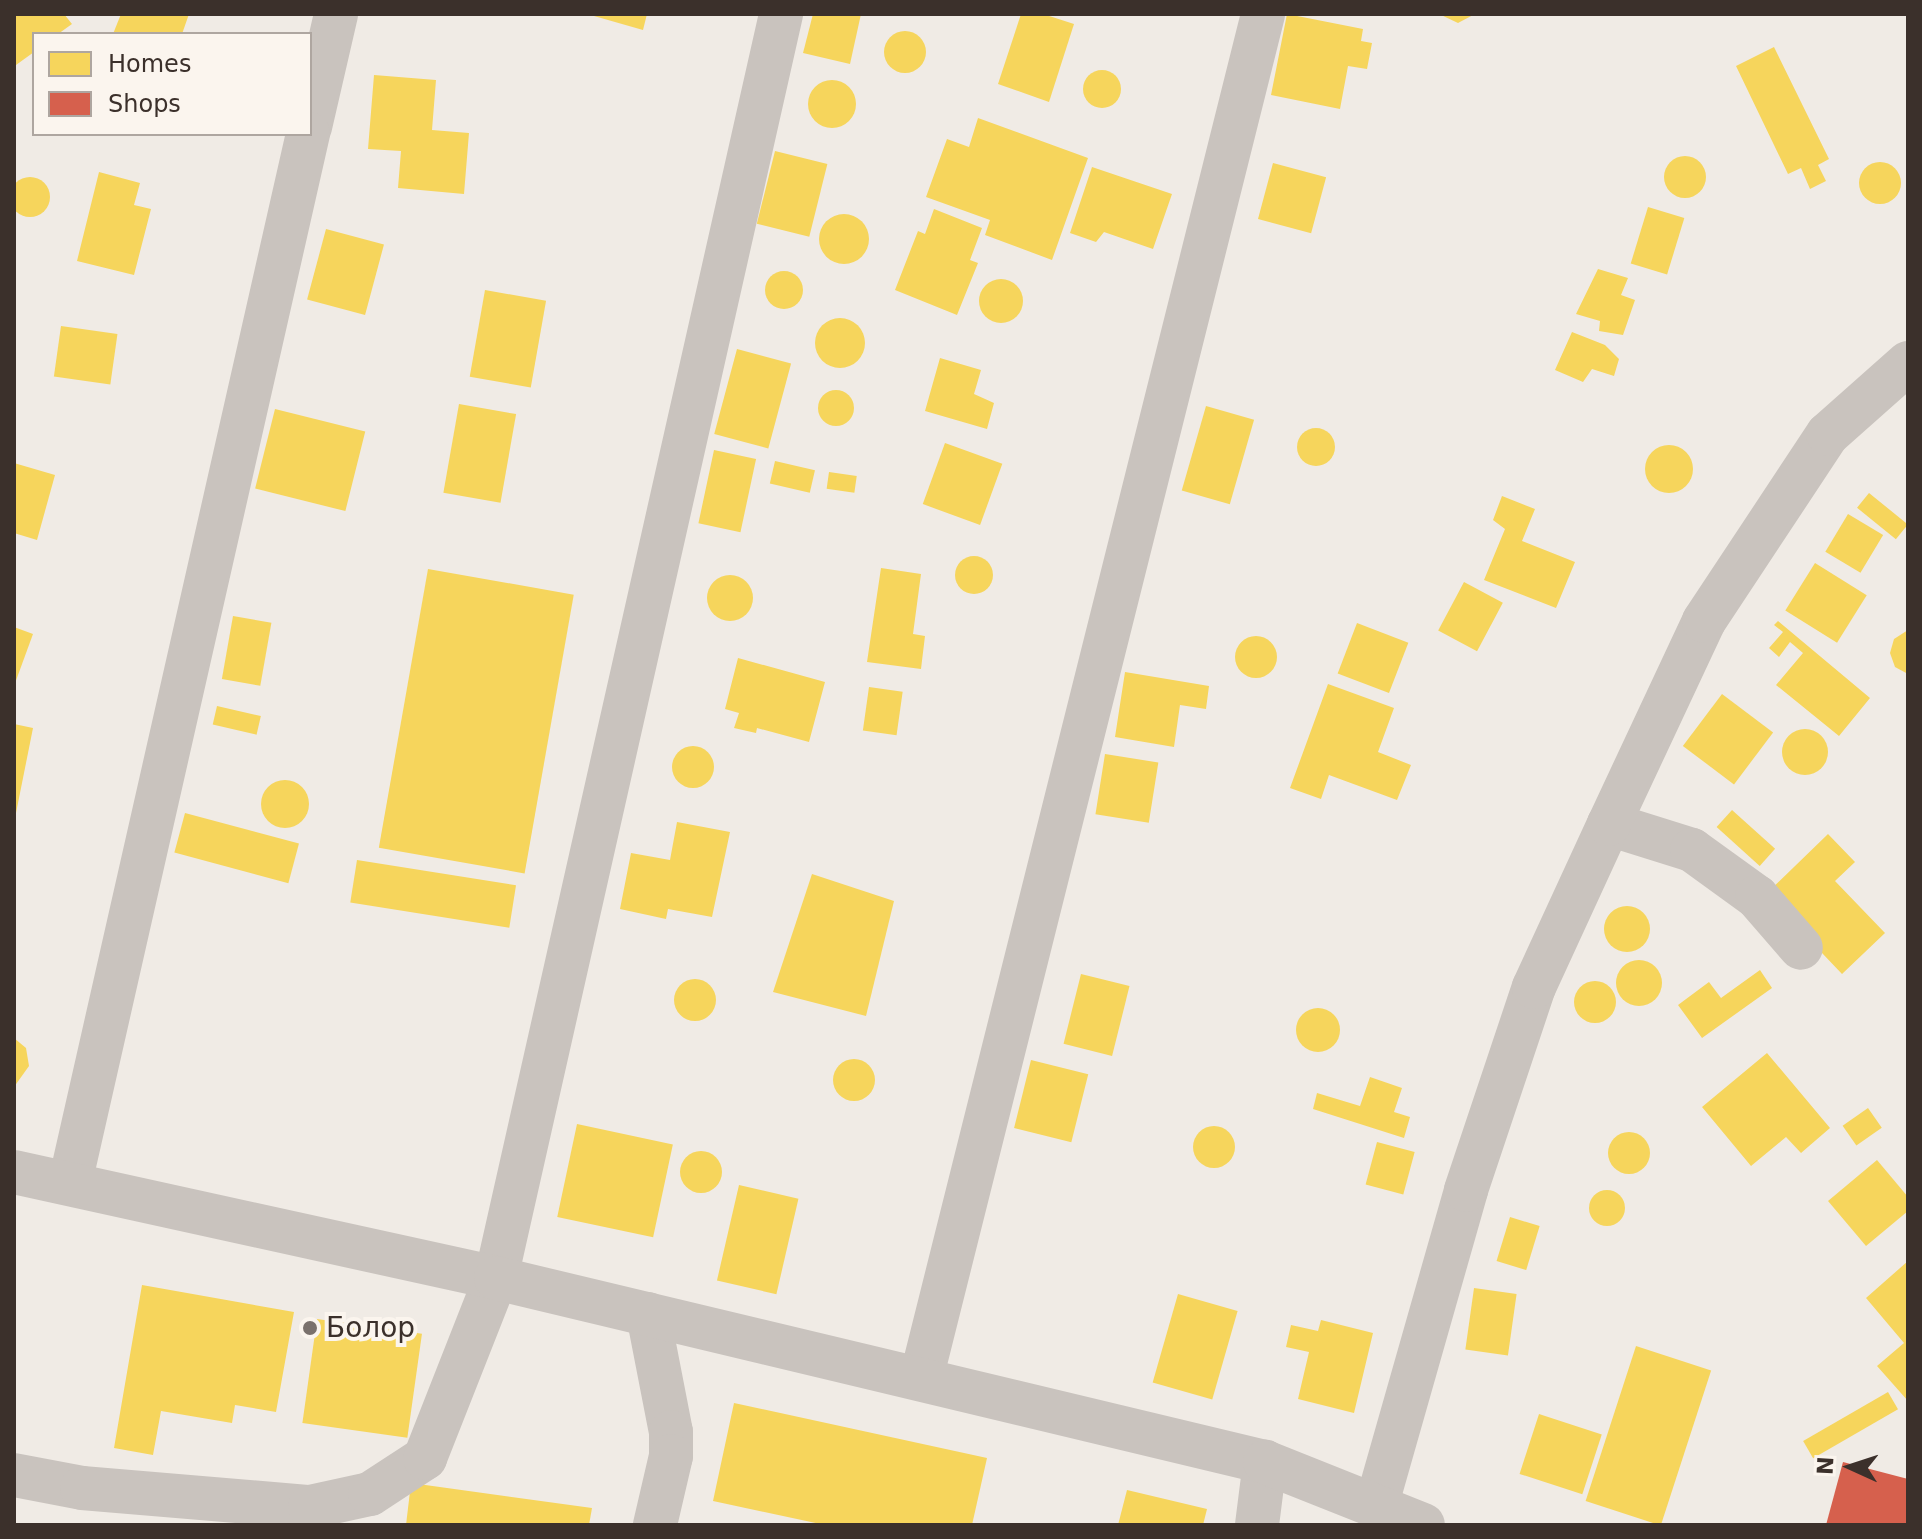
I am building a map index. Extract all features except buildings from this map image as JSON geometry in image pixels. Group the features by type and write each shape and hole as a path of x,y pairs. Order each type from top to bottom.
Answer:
{"street":[{"path":"312,118 336,14"},
{"path":"14,1475 82,1488 310,1507 370,1494 425,1458 496,1278 781,14"},
{"path":"921,1379 1263,14"},
{"path":"70,1183 308,136"},
{"path":"1377,1503 1466,1190 1534,987 1609,824 1704,621 1828,434 1908,363"},
{"path":"1609,824 1692,850 1757,897 1801,948"},
{"path":"14,1172 496,1278 1265,1462 1377,1503 1423,1525"},
{"path":"648,1314 671,1432 671,1456 655,1525"},
{"path":"1257,1525 1265,1462"}],"place":[{"name":"Болор","path":"310,1328"}]}
